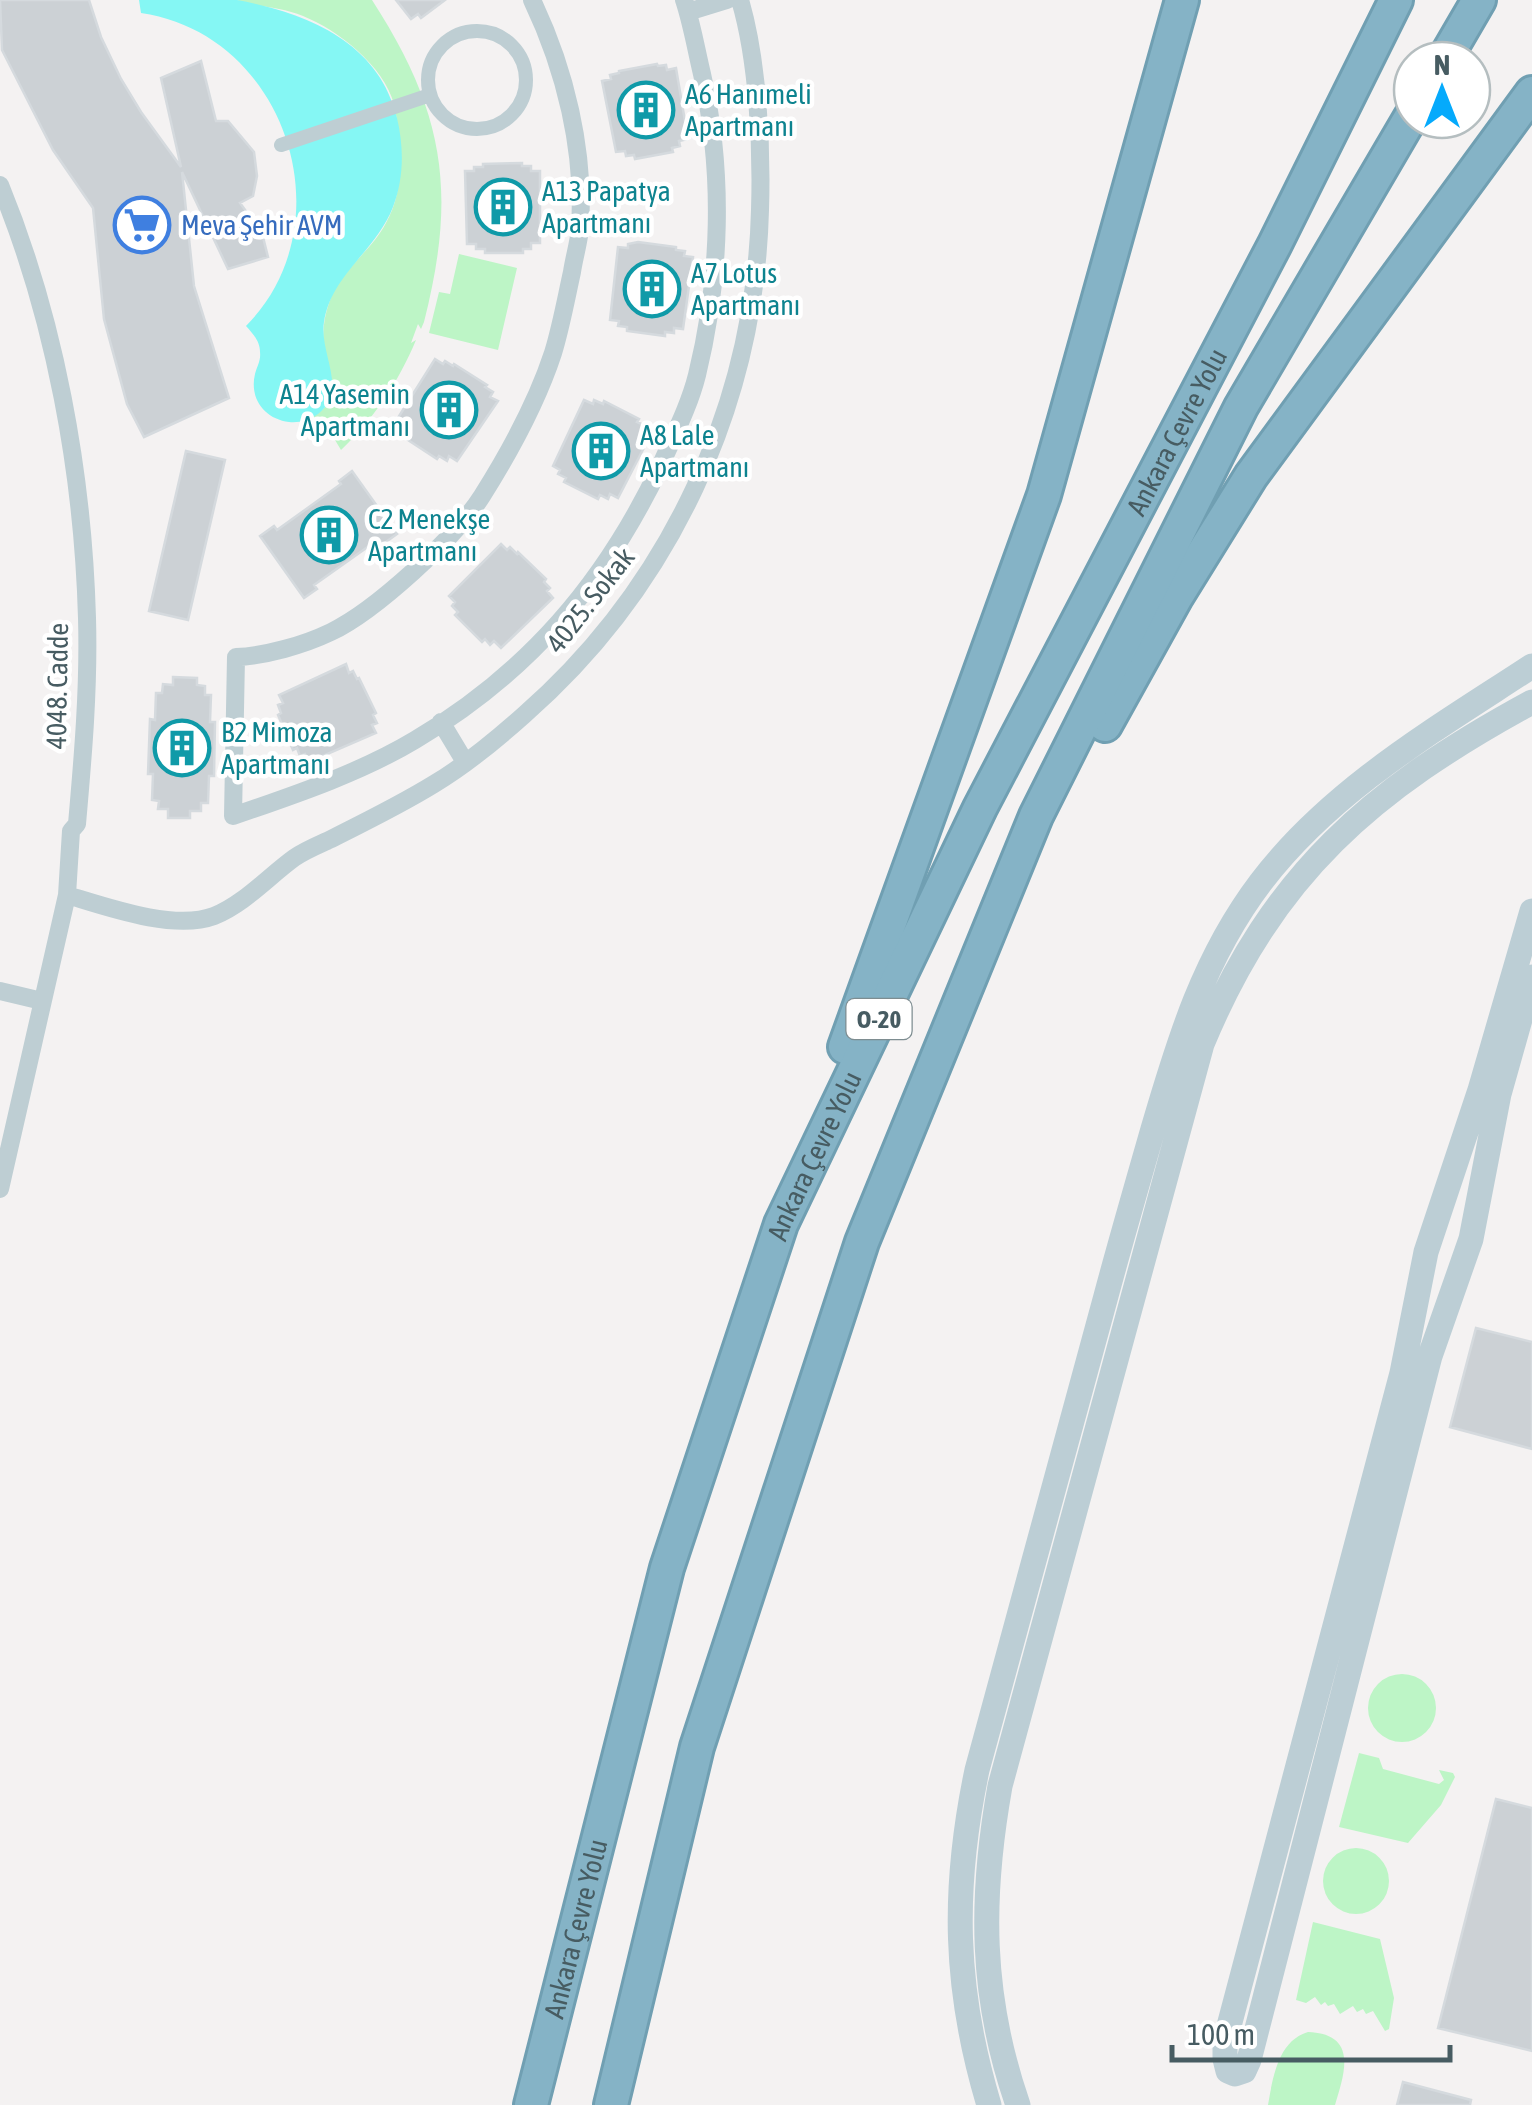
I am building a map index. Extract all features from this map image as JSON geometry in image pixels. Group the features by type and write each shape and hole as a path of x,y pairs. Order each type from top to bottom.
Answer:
{"highway":[{"path":"781,1224 1044,495 1182,0"},
{"name":"Ankara Çevre Yolu","path":"532,2105 666,1568 781,1224 980,808 1274,244 1396,0"},
{"path":"1456,40 1479,0"},
{"path":"1036,816 1103,728 1176,597 1251,476 1532,94"},
{"name":"Ankara Çevre Yolu","path":"610,2105 696,1747 856,1261 1036,816 1241,407 1397,140"}],"main road":[{"path":"989,2105 964,1992 958,1883 965,1825 1094,1338 1182,1027 1237,916 1311,826 1373,772 1532,666"},
{"path":"1018,2105 1003,2062 986,1962 984,1919 994,1816 1202,1044 1258,932 1332,840 1404,779 1532,702"},
{"path":"1532,910 1480,1090 1426,1252 1402,1373 1225,2041 1225,2063 1228,2071 1235,2074 1244,2071 1249,2060 1430,1356 1463,1265 1499,1094 1532,978"},
{"path":"1426,1252 1438,1240 1451,1240 1463,1253 1463,1265"}],"street":[{"path":"532,0 554,48 568,100 578,172 580,228 553,354 481,499 450,536 378,599 331,632 253,657 236,658 233,816 328,781 415,741 531,652 592,586 650,487 696,377 718,227 709,108 686,6 727,0"},
{"name":"4025. Sokak","path":"67,895 176,921 214,916 242,900 297,856 419,793 465,762 551,692 621,612 693,496 738,376 760,237 761,136 740,0"},
{"path":"472,31 501,36 512,46 526,72 526,87 513,113 488,128 474,129 446,119 430,96 428,81 435,54 444,42 472,31"},
{"path":"283,144 430,96"},
{"name":"4048. Cadde","path":"0,1189 67,895 71,831 77,824 86,724 87,618 78,498 56,374 32,276 2,194"},
{"path":"441,722 465,762"},
{"path":"0,992 42,1002"}],"green space":[{"path":"236,0 372,0 416,80 438,155 440,233 424,322 421,329 418,324 411,343 416,340 384,399 341,450 329,430 301,427 300,422 324,408 332,392 324,348 327,308 347,271 380,233 395,203 399,152 395,108 389,90 370,63 331,30 295,13"},
{"path":"459,254 517,268 498,350 429,333 439,292 450,294"},
{"path":"1402,1674 1415,1676 1426,1684 1434,1695 1434,1721 1426,1732 1415,1740 1402,1742 1389,1740 1378,1732 1370,1721 1368,1708 1370,1695 1378,1684 1389,1676"},
{"path":"1359,1753 1379,1758 1383,1769 1439,1784 1444,1780 1439,1770 1453,1773 1455,1777 1441,1805 1408,1843 1339,1827"},
{"path":"1356,1848 1369,1850 1379,1858 1387,1868 1387,1894 1379,1904 1369,1912 1356,1914 1343,1912 1333,1904 1325,1894 1323,1881 1325,1868 1333,1858 1343,1850"},
{"path":"1313,1922 1380,1939 1394,1998 1389,2029 1385,2031 1373,2011 1357,2012 1353,2006 1340,2014 1334,2004 1321,2005 1315,1997 1306,2003 1296,2000"},
{"path":"1308,2032 1324,2034 1341,2047 1344,2068 1335,2105 1268,2105 1283,2052"}],"water":[{"path":"139,0 237,0 289,13 336,35 357,51 388,92 401,140 397,196 385,223 328,305 324,334 331,394 318,414 308,419 280,420 261,406 254,392 260,348 246,326 277,284 293,237 296,187 286,139 265,94 233,56 191,28 141,13"}],"building":[{"name":"Meva Şehir AVM","path":"0,0 89,0 121,79 181,167 161,78 201,61 216,121 228,121 254,152 257,176 253,196 240,203 262,233 268,257 228,269 182,172 194,286 229,398 144,437 127,404 104,319 93,208 53,150 2,50"},
{"path":"396,0 445,0 421,18 418,14 411,19"},
{"name":"A6 Hanımeli Apartmanı","path":"666,65 667,70 676,68 688,139 679,141 680,146 672,148 673,152 635,159 634,155 626,156 625,151 616,152 602,81 619,71"},
{"name":"A13 Papatya Apartmanı","path":"483,164 531,166 531,171 540,171 540,243 531,243 531,249 523,249 523,253 485,253 485,249 476,249 476,244 467,244 465,171 474,171 474,167"},
{"name":"A7 Lotus Apartmanı","path":"628,244 676,247 685,251 684,256 693,257 683,329 674,328 674,333 665,332 665,336 627,331 627,327 618,326 619,321 610,320 618,247 628,248"},
{"name":"A14 Yasemin Apartmanı","path":"435,359 454,364 487,385 493,392 490,397 498,401 457,461 449,456 447,461 439,456 437,459 405,438 408,435 396,421"},
{"name":"A8 Lale Apartmanı","path":"584,400 593,404 594,400 603,404 604,401 639,419 637,422 651,434 618,498 610,494 608,499 600,495 598,499 564,482 566,478 553,466"},
{"path":"186,451 225,460 188,620 149,611"},
{"name":"C2 Menekşe Apartmanı","path":"352,471 397,534 383,544 379,539 314,585 317,589 304,598 260,536 274,526 277,530 341,484 339,481"},
{"path":"501,544 518,552 546,579 544,582 550,588 547,591 553,598 501,648 494,641 490,645 485,639 482,642 455,615 455,602 449,596"},
{"path":"346,664 349,673 353,671 359,678 376,713 373,715 377,723 372,725 376,733 309,762 297,748 293,750 278,715 278,705 283,703 279,695"},
{"name":"B2 Mimoza Apartmanı","path":"173,677 197,678 197,685 205,686 205,695 211,695 210,722 215,722 214,776 209,776 208,803 201,803 201,811 190,811 190,818 168,818 168,809 158,809 159,801 152,800 153,774 148,774 150,719 155,720 156,693 162,693 163,684 173,685"},
{"path":"1476,1328 1532,1342 1532,1449 1450,1427"},
{"path":"1496,1799 1532,1808 1532,2051 1438,2028"},
{"path":"1403,2082 1471,2100 1470,2105 1397,2105"}],"place":[{"name":"A6 Hanımeli Apartmanı","path":"646,110"},
{"name":"A13 Papatya Apartmanı","path":"503,207"},
{"name":"Meva Şehir AVM","path":"142,225"},
{"name":"A7 Lotus Apartmanı","path":"652,289"},
{"name":"A14 Yasemin Apartmanı","path":"449,410"},
{"name":"A8 Lale Apartmanı","path":"601,451"},
{"name":"C2 Menekşe Apartmanı","path":"329,535"},
{"name":"B2 Mimoza Apartmanı","path":"182,748"}]}
